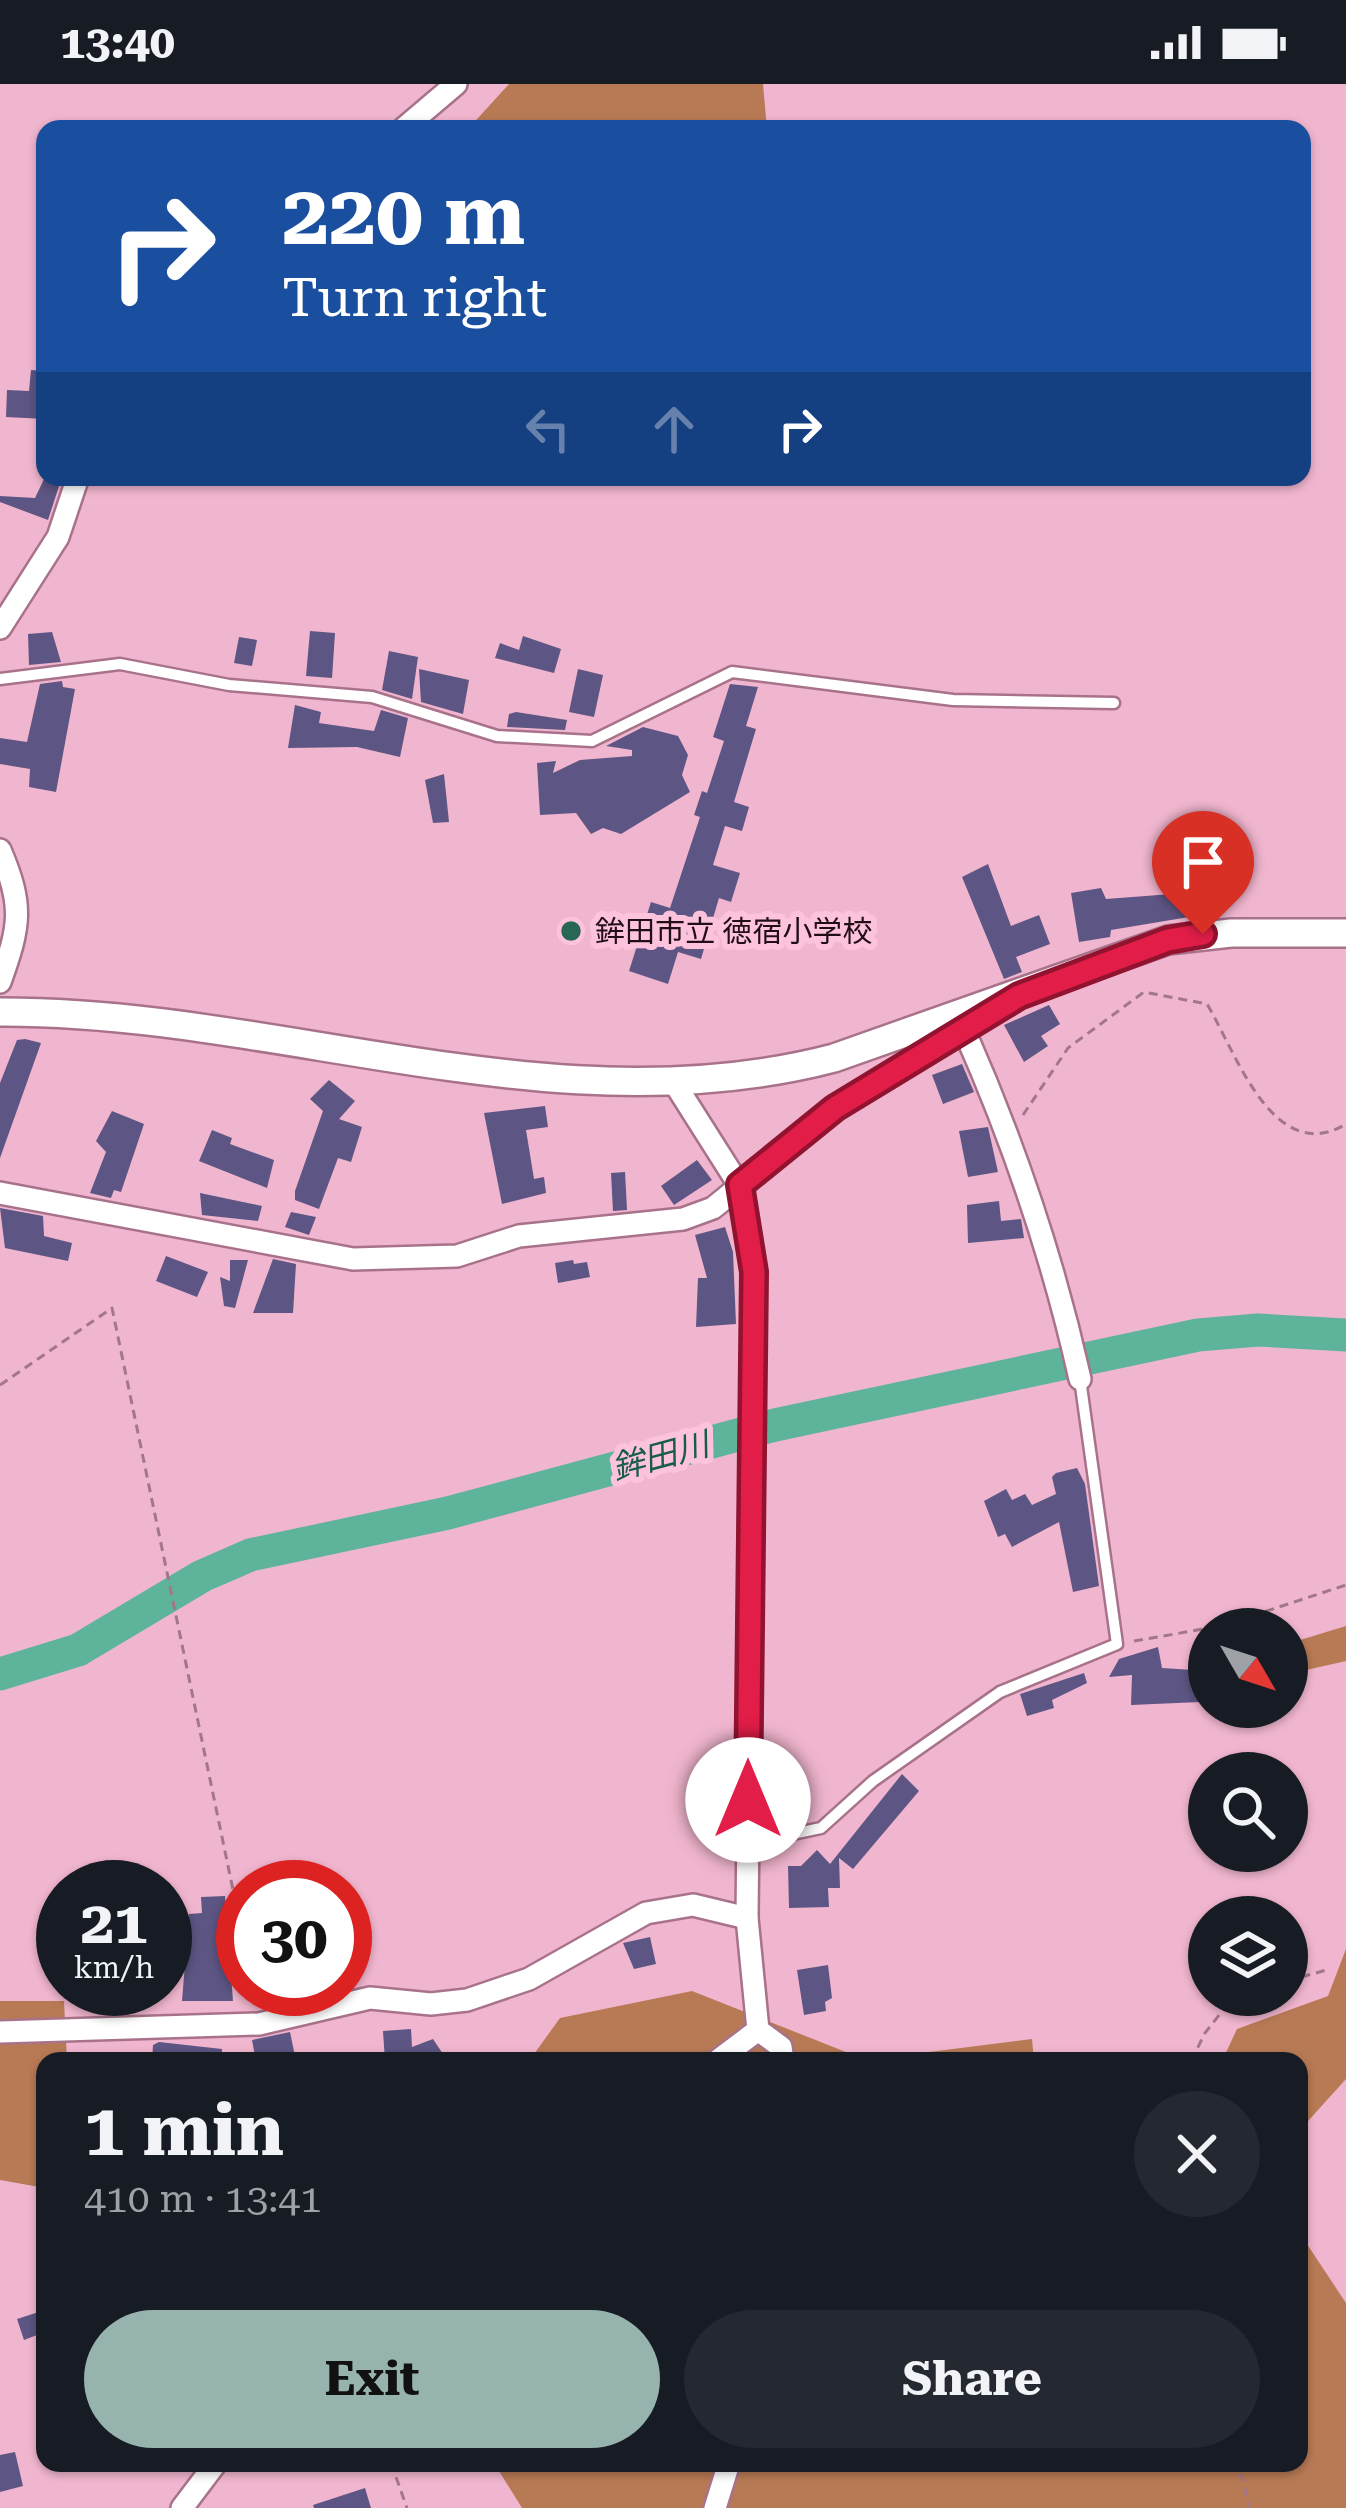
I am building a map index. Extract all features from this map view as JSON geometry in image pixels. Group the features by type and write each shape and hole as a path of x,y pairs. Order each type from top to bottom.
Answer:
{"street":[{"path":"414,120 456,84"},
{"path":"0,628 58,537 75,486"},
{"path":"0,850 14,884 20,927 0,982"},
{"path":"0,1012 159,1019 453,1071 675,1084 782,1071 1019,996 1168,940 1231,933 1346,933"},
{"path":"0,1193 352,1259 458,1256 519,1236 683,1219 713,1208 835,1108 1019,996"},
{"path":"964,1030 1004,1119 1080,1379"},
{"path":"675,1084 740,1185 754,1272 747,1918 758,2030 782,2052"},
{"path":"0,2032 259,2024 370,1998 431,2005 466,2000 529,1979 646,1913 693,1905 747,1918"},
{"path":"728,2052 758,2030"},
{"path":"182,2508 209,2472"},
{"path":"715,2508 726,2472"}],"lane":[{"path":"0,679 120,664 230,685 372,697 496,736 569,744 592,741 732,672 953,700 1114,703"},
{"path":"748,1843 821,1828 872,1781 1000,1692 1118,1644 1080,1379"}],"path":[{"path":"1004,1119 1026,1115 1069,1048 1144,992 1207,1004 1256,1093 1292,1129 1319,1135 1346,1124"},
{"path":"0,1385 112,1308 170,1568 227,1860"},
{"path":"1118,1644 1221,1626 1346,1585"},
{"path":"1308,1975 1330,1969"},
{"path":"1195,2052 1217,2016"},
{"path":"394,2472 407,2508"},
{"path":"1238,2472 1249,2508"}],"shaded area":[{"path":"509,84 763,84 766,120 476,120"},
{"path":"1346,1626 1346,1661 1308,1670 1308,1638"},
{"path":"1346,1949 1346,2079 1308,2121 1308,2052 1226,2052 1237,2029 1273,2016 1308,2016 1308,2003 1328,1996"},
{"path":"692,1991 846,2052 535,2052 560,2018"},
{"path":"0,2001 36,2001 36,2016 65,2016 67,2052 36,2052 36,2186 0,2180"},
{"path":"1032,2039 1033,2052 929,2052"},
{"path":"1308,2246 1346,2303 1346,2508 522,2508 500,2472 1308,2472"}],"building":[{"path":"31,370 36,370 36,419 6,417 7,390 29,391"},
{"path":"41,486 59,486 48,520 0,502 0,496 35,498"},
{"path":"310,631 335,633 332,678 306,676"},
{"path":"52,632 61,662 29,665 28,634"},
{"path":"523,636 561,649 554,673 495,658 500,643 519,650"},
{"path":"239,637 257,640 252,666 234,663"},
{"path":"389,651 418,657 412,699 382,690"},
{"path":"419,669 469,680 463,714 421,702"},
{"path":"578,669 603,675 594,717 569,712"},
{"path":"62,681 63,687 75,689 56,792 29,787 30,769 0,764 0,738 27,742 40,684"},
{"path":"730,684 758,687 746,726 756,729 734,802 749,807 742,831 725,826 713,865 740,873 731,902 719,898 701,959 678,952 668,984 629,971 651,902 670,908 700,817 694,815 702,791 707,793 724,741 713,737"},
{"path":"295,705 321,712 319,723 374,731 381,710 408,718 400,757 357,747 288,748"},
{"path":"509,714 567,720 565,730 507,727"},
{"path":"643,727 678,736 688,755 682,775 690,792 621,834 603,828 591,834 576,813 540,815 537,763 556,761 553,773 580,760 632,756 632,750 606,746"},
{"path":"444,774 449,822 433,823 425,780"},
{"path":"988,864 1011,926 1039,915 1050,944 1016,957 1022,972 1004,979 962,877"},
{"path":"1101,888 1106,899 1185,893 1189,917 1111,930 1110,937 1079,942 1071,893"},
{"path":"1049,1005 1060,1024 1041,1036 1048,1046 1024,1062 1004,1025"},
{"path":"17,1040 41,1043 0,1158 0,1083"},
{"path":"962,1064 974,1092 943,1104 932,1075"},
{"path":"329,1080 355,1101 339,1119 362,1127 351,1162 338,1158 319,1209 295,1200 295,1191 323,1111 310,1099"},
{"path":"545,1106 548,1127 526,1130 534,1179 544,1177 546,1193 502,1204 484,1113"},
{"path":"112,1111 144,1124 121,1192 114,1190 111,1198 90,1193 106,1152 96,1141"},
{"path":"988,1127 998,1172 968,1177 959,1131"},
{"path":"212,1130 232,1138 230,1144 274,1160 267,1188 199,1161"},
{"path":"697,1160 712,1180 674,1205 661,1186"},
{"path":"625,1172 627,1210 613,1211 611,1173"},
{"path":"200,1193 262,1206 258,1221 202,1215"},
{"path":"999,1201 1001,1221 1021,1219 1024,1238 968,1243 967,1205"},
{"path":"0,1208 43,1216 44,1236 72,1243 68,1261 5,1248"},
{"path":"291,1212 316,1217 309,1235 285,1227"},
{"path":"725,1227 733,1252 736,1324 696,1327 698,1278 707,1278 695,1235"},
{"path":"166,1256 208,1272 197,1297 156,1281"},
{"path":"273,1259 296,1264 293,1313 253,1313"},
{"path":"230,1260 248,1260 235,1308 224,1306 220,1277 230,1281"},
{"path":"573,1260 574,1264 587,1262 590,1277 558,1283 555,1263"},
{"path":"1077,1468 1085,1484 1099,1586 1073,1592 1059,1522 1012,1547 1005,1534 998,1537 984,1501 1006,1489 1012,1500 1025,1494 1032,1505 1056,1494 1052,1477 1056,1473"},
{"path":"1158,1647 1162,1668 1188,1670 1188,1703 1131,1705 1132,1675 1109,1677 1119,1659"},
{"path":"1084,1673 1087,1683 1052,1700 1054,1708 1027,1716 1020,1694"},
{"path":"902,1774 919,1791 853,1869 839,1858 840,1888 828,1888 829,1907 789,1908 788,1866 801,1866 817,1850 830,1864"},
{"path":"216,1896 216,2001 192,2001 192,1914 202,1913 201,1897"},
{"path":"650,1937 656,1964 634,1969 623,1943"},
{"path":"828,1965 832,1998 825,2002 826,2011 804,2015 797,1970"},
{"path":"411,2029 412,2047 433,2039 442,2052 384,2052 383,2031"},
{"path":"290,2032 294,2052 254,2052 252,2040"},
{"path":"159,2042 222,2049 153,2052"},
{"path":"36,2313 36,2335 24,2340 17,2319"},
{"path":"15,2452 23,2486 0,2492 0,2455"},
{"path":"365,2488 371,2508 314,2508 313,2505"}],"waterway":[{"name":"鉾田川","path":"0,1674 78,1650 202,1576 250,1555 448,1513 775,1425 1198,1335 1258,1330 1346,1335"}],"place":[{"name":"鉾田市立 徳宿小学校","path":"571,931"}],"route":[{"path":"748,1800 754,1272 740,1185 835,1108 1019,996 1168,940 1203,934"}]}
